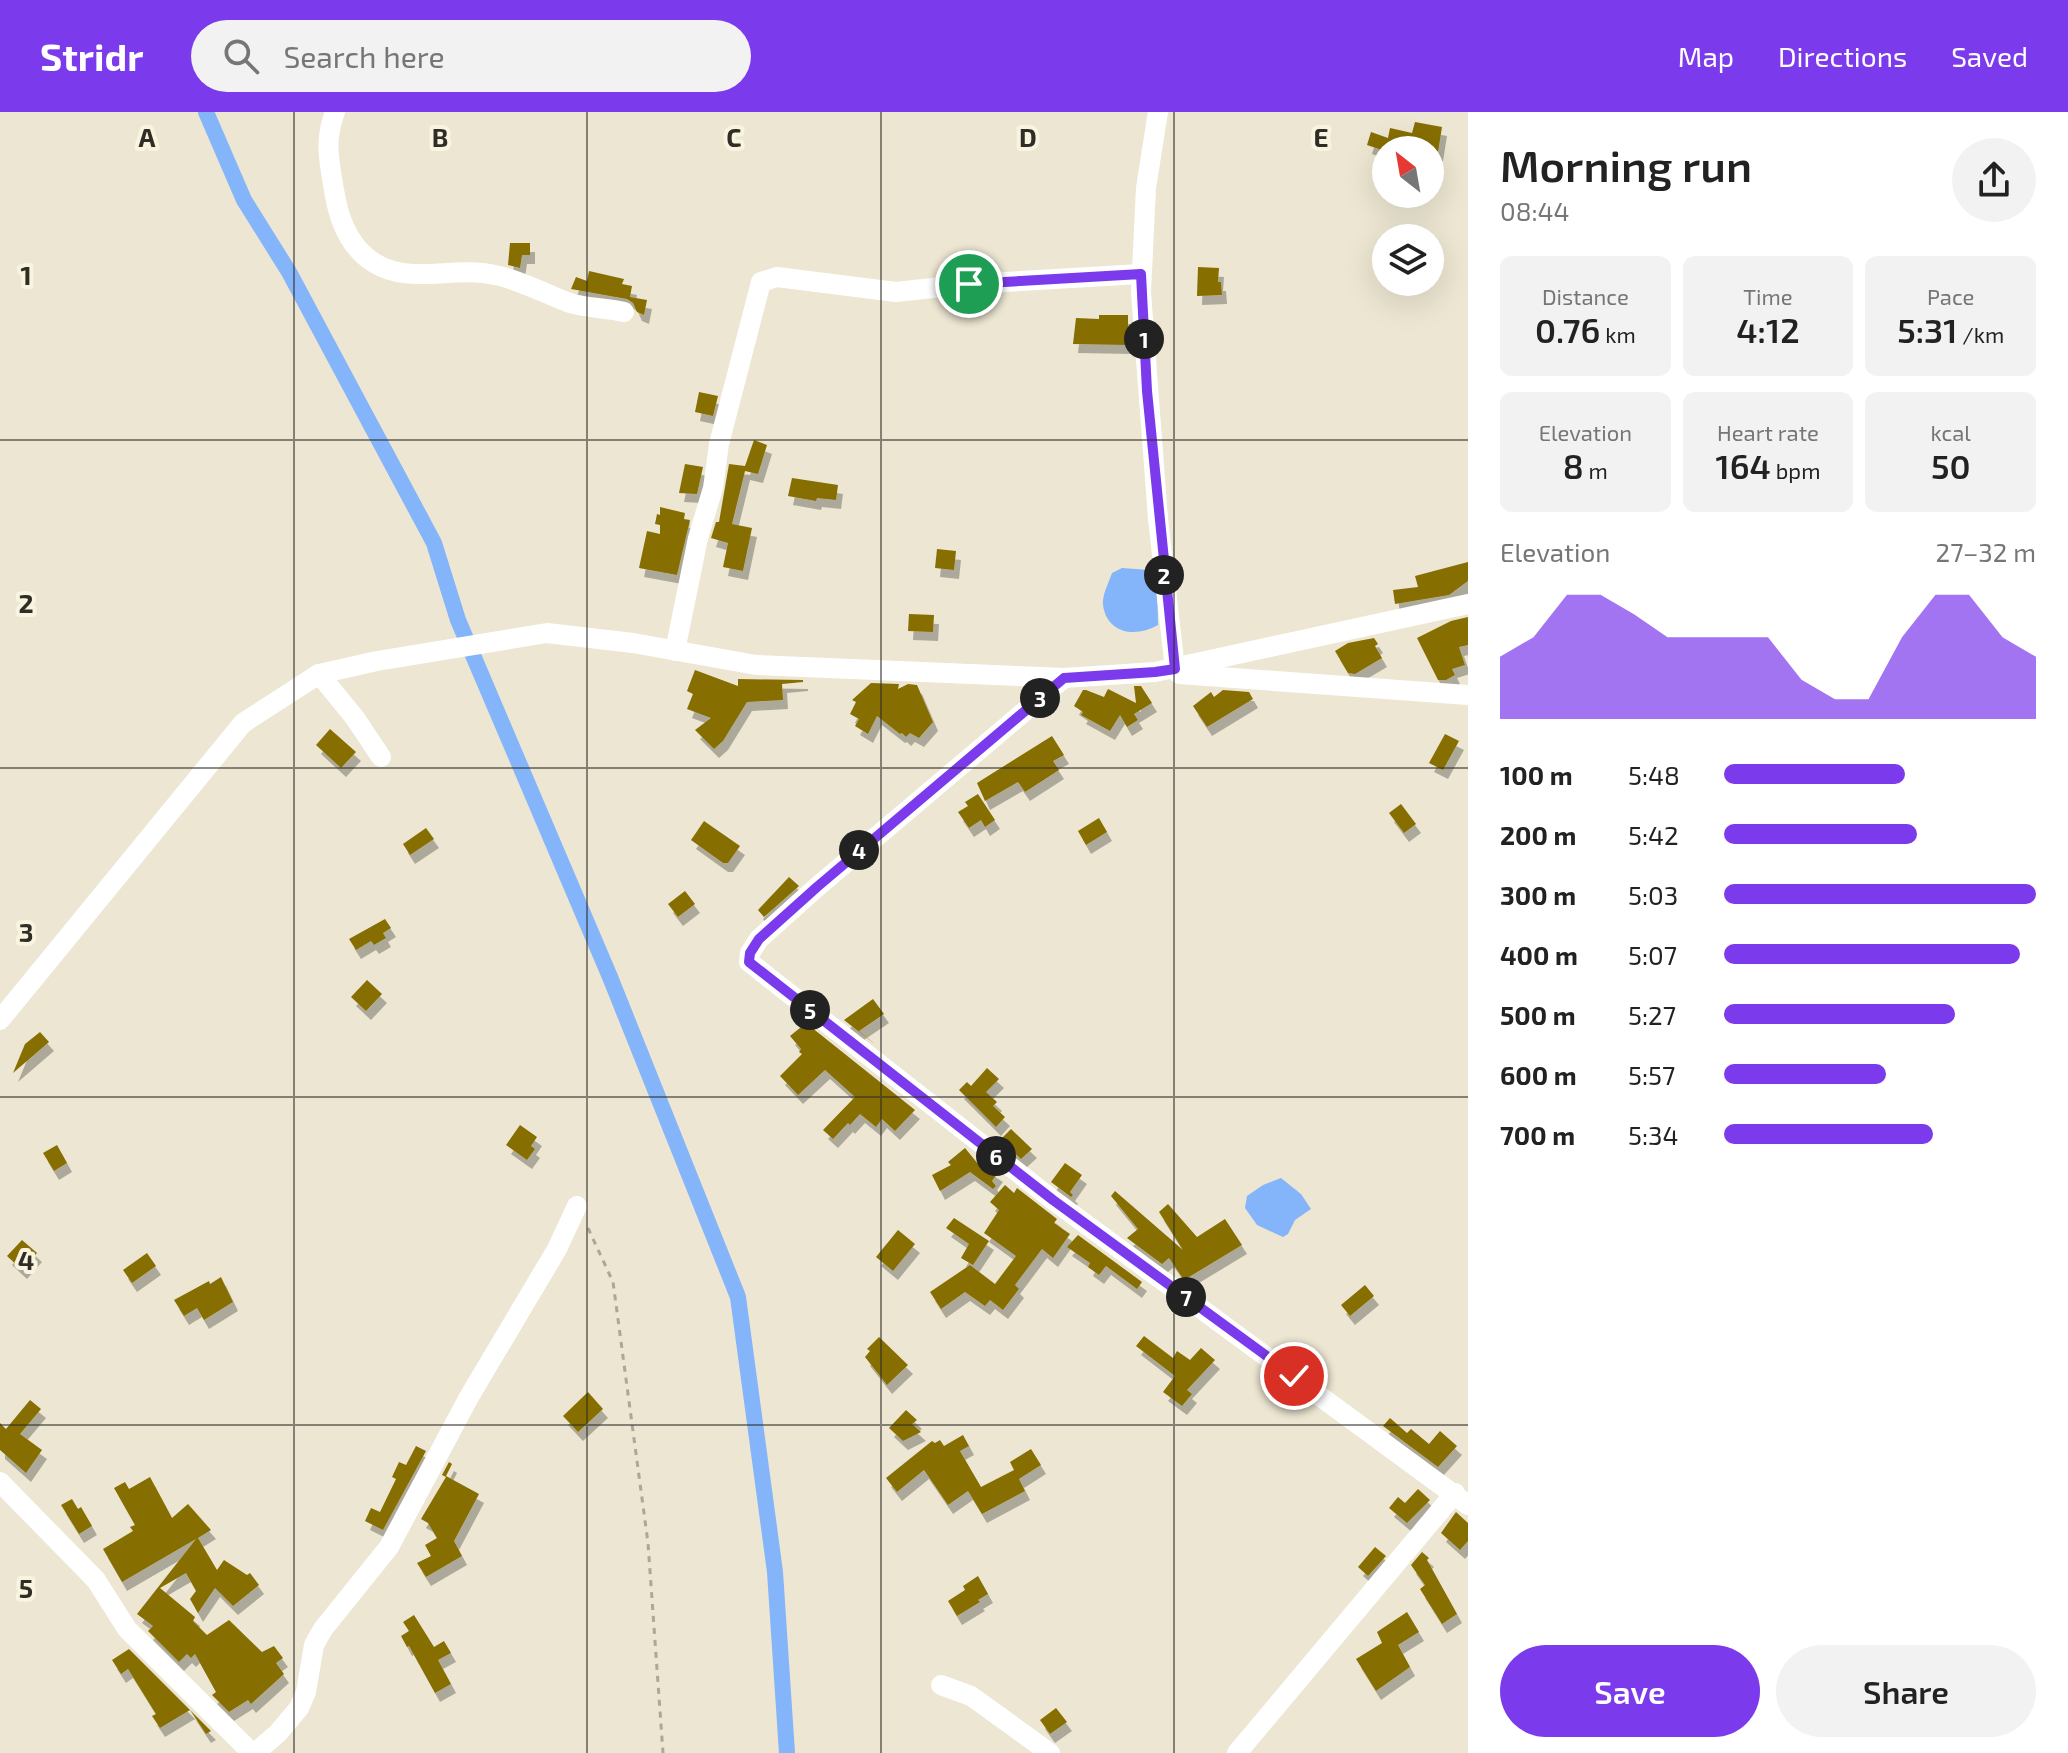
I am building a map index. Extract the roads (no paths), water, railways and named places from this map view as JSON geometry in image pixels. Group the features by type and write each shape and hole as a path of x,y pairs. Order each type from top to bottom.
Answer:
{"street":[{"path":"335,112 327,133 328,158 340,221 350,243 376,264 412,274 455,271 494,274 572,304 624,312"},
{"path":"1158,112 1146,188 1141,274 1165,670"},
{"path":"675,651 698,538 713,488 719,444 761,282 777,277 896,292 969,284 1141,274"},
{"path":"0,1020 243,723 319,674 377,661 547,633 756,665 1064,678 1165,670 1468,604"},
{"path":"1165,670 1468,695"},
{"path":"319,674 355,718 381,757"},
{"path":"1064,678 759,939 750,953 749,962 1053,1200 1461,1499 1237,1753"},
{"path":"0,1482 96,1580 127,1629 253,1753 278,1733 299,1708 306,1692 314,1645 389,1547 469,1397 557,1249 577,1206"},
{"path":"941,1685 971,1696 1050,1753"}],"water":[{"path":"1122,568 1149,570 1157,577 1158,625 1132,632 1116,628 1110,622 1103,605 1104,597 1112,573"},
{"path":"1281,1178 1301,1194 1311,1209 1295,1220 1283,1237 1257,1225 1245,1208 1247,1196"}],"waterway":[{"path":"206,112 244,200 289,272 434,543 458,620 610,977 738,1297 775,1572 787,1753"}]}
